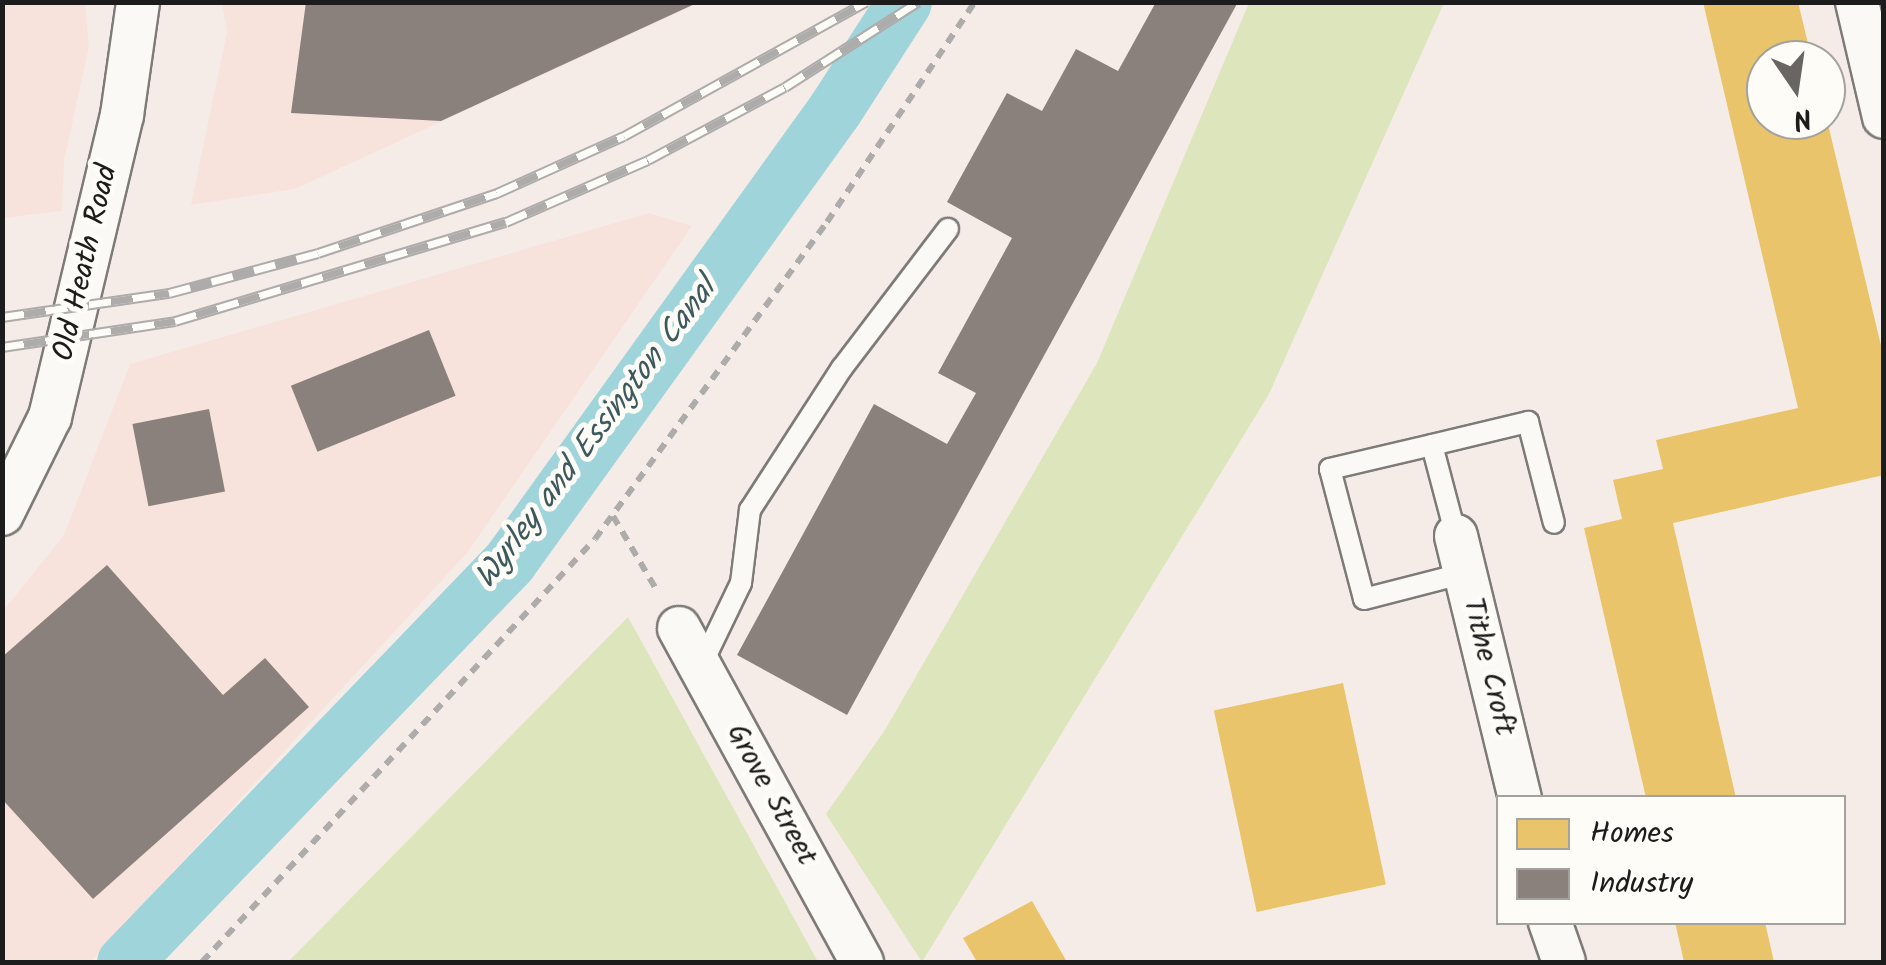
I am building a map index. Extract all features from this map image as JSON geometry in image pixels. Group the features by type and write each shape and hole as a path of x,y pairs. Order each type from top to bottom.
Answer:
{"street":[{"name":"Old Heath Road","path":"2,514 50,417 122,114 138,2"},
{"path":"1857,2 1884,117"},
{"name":"Tithe Croft","path":"1461,555 1519,795"},
{"name":"Grove Street","path":"680,628 862,962"},
{"path":"1551,925 1564,962"}],"lane":[{"path":"700,667 741,582 750,510 842,368 948,229"},
{"path":"1432,444 1461,555 1364,599 1330,469 1432,444 1528,422 1554,522"}],"path":[{"path":"202,962 612,516 826,222 975,2"},
{"path":"612,516 680,628"}],"shaded area":[{"path":"2,3 85,3 89,47 64,161 62,211 3,218"},
{"path":"222,3 699,3 295,189 191,205 227,32"},
{"path":"649,213 692,226 467,553 90,962 3,962 2,612 64,535 130,364"}],"green space":[{"path":"1249,3 1444,3 1269,394 922,962 826,814 885,730 1097,363"},
{"path":"628,617 818,962 288,962"}],"building: Homes":[{"path":"1703,2 1798,2 1807,40 1746,40 1746,140 1832,140 1884,358 1884,475 1673,523 1735,795 1645,795 1584,528 1622,519 1613,480 1663,469 1656,440 1798,408"},
{"path":"1343,683 1386,884 1257,912 1214,710"},
{"path":"1032,901 1067,962 977,962 963,938"},
{"path":"1676,925 1766,925 1774,962 1684,962"}],"building: Industry":[{"path":"306,2 699,2 441,121 291,113"},
{"path":"1156,2 1238,2 847,715 737,655 874,404 947,444 976,393 938,373 1012,238 947,202 1007,93 1042,111 1076,49 1118,71"},
{"path":"429,330 456,396 317,452 291,386"},
{"path":"209,409 225,491 148,506 132,424"},
{"path":"107,565 223,695 265,658 309,707 93,899 2,799 2,657"}],"waterway":[{"name":"Wyrley and Essington Canal","path":"124,962 509,562 835,109 904,2"}],"railway":[{"path":"2,317 169,293 318,253 497,193 624,136 866,2"},
{"path":"2,347 175,321 506,222 648,160 785,87 918,2"}]}
